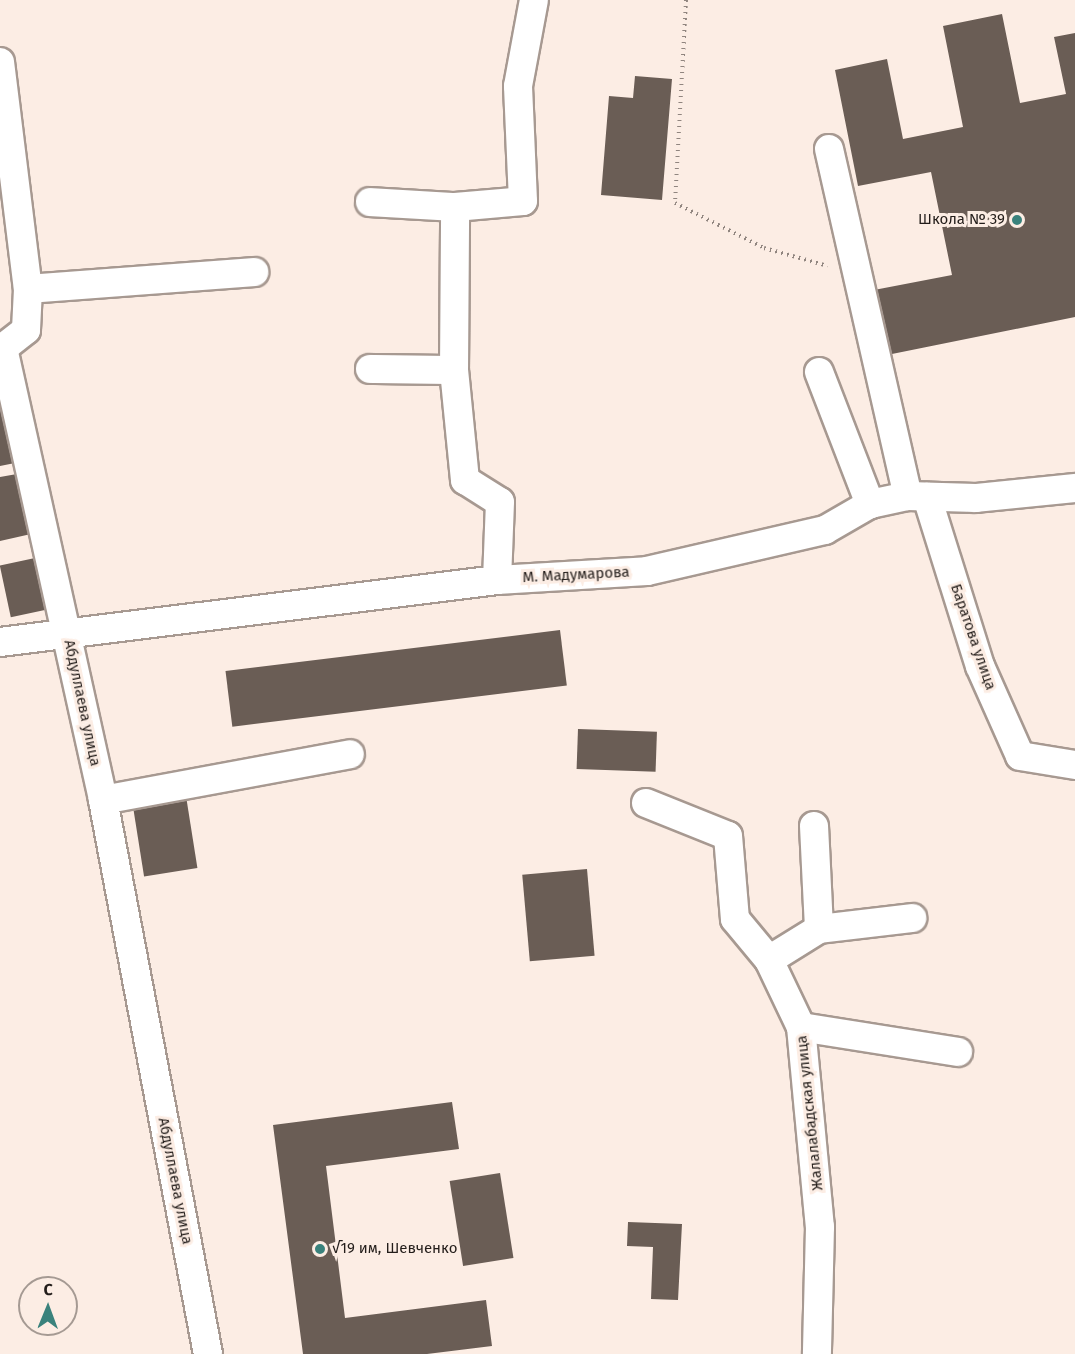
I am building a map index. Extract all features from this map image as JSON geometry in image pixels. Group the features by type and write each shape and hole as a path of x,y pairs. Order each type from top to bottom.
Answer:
{"street":[{"path":"370,202 455,207 523,201 518,86 534,0"},
{"name":"Абдуллаева улица","path":"0,62 28,289 26,330 1,348 67,632 103,800 207,1354"},
{"path":"830,149 855,273 918,496"},
{"path":"455,207 454,370 465,480 500,502 497,580"},
{"path":"28,289 254,272"},
{"path":"370,369 454,370"},
{"path":"819,372 870,504"},
{"name":"М. Мадумарова","path":"0,642 497,580 647,571 825,530 870,504 918,496 1075,488"},
{"name":"Баратова улица","path":"918,496 980,666 1020,756 1075,765"},
{"path":"103,800 350,754"},
{"name":"Жалалабадская улица","path":"646,803 729,836 735,919 769,960 801,1028 820,1227 817,1354"},
{"path":"814,826 819,929"},
{"path":"769,960 819,929 912,918"},
{"path":"801,1028 958,1052"}],"path":[{"path":"686,0 675,203 764,248 855,273"}],"building":[{"path":"1002,14 1020,103 1066,94 1054,37 1075,33 1075,317 887,355 874,290 952,275 931,172 858,186 835,70 887,59 903,139 963,127 943,26"},
{"path":"635,76 672,79 662,200 601,195 609,96 633,98"},
{"path":"0,396 15,463 0,466"},
{"path":"17,474 31,534 0,541 0,477"},
{"path":"35,558 46,610 11,617 0,565"},
{"path":"560,630 567,686 232,727 226,671"},
{"path":"578,729 657,732 656,772 577,769"},
{"path":"186,796 197,868 144,877 133,804"},
{"path":"587,869 595,956 530,961 522,875"},
{"path":"452,1102 459,1149 326,1166 345,1318 486,1300 492,1346 427,1354 303,1354 273,1125"},
{"path":"500,1173 513,1258 463,1266 450,1181"},
{"path":"628,1222 682,1224 678,1300 651,1299 653,1247 627,1246"}],"place":[{"name":"Школа № 39","path":"1017,220"},
{"name":"√19 им, Шевченко","path":"320,1249"}]}
